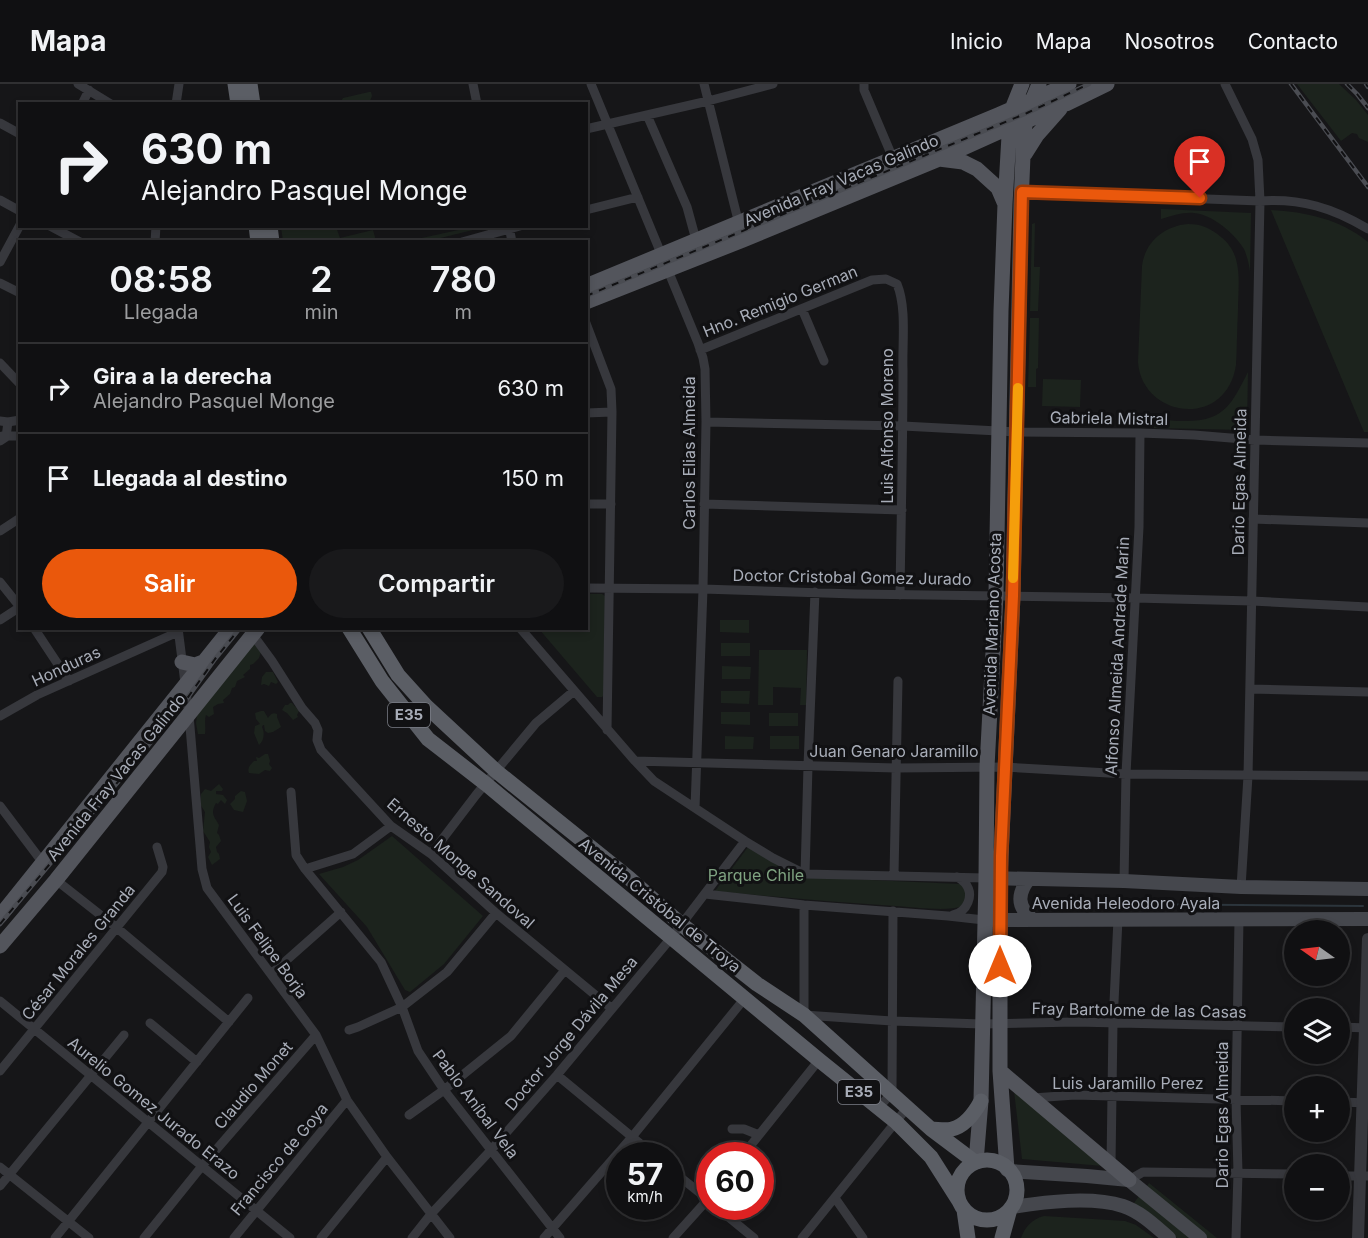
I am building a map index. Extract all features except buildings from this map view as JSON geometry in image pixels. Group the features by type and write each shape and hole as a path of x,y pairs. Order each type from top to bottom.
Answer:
{"highway":[{"path":"235,84 238,102"},
{"path":"250,84 253,102"},
{"name":"Avenida Cristóbal de Troya","path":"350,630 382,681 428,739 486,784 896,1122 931,1157 961,1206"},
{"name":"Avenida Cristóbal de Troya","path":"370,630 398,675 426,706 496,771 756,984 804,1015 931,1129 975,1162"},
{"path":"931,1129 952,1129 966,1121 981,1101"},
{"name":"E35","path":"968,1238 957,1193 960,1177 975,1162 994,1161 1008,1170"},
{"path":"1002,1238 1016,1195 1013,1176 1008,1170"},
{"path":"961,1206 971,1216 987,1221 1004,1215 1011,1208"}],"main road":[{"name":"Avenida Mariano Acosta","path":"1008,1170 1000,1071 1000,920 993,879 987,767 996,595 1005,204 1012,109 1022,84"},
{"name":"Avenida Mariano Acosta","path":"975,1162 981,1101 984,920 993,879 1004,767 1013,596 1025,122 1038,84"},
{"name":"Avenida Fray Vacas Galindo","path":"588,285 1069,84"},
{"name":"Avenida Fray Vacas Galindo","path":"588,301 939,159 1107,84"},
{"path":"1024,156 1037,135 1066,104"},
{"path":"939,159 963,162 977,169 998,188 1005,204"},
{"name":"Avenida Fray Vacas Galindo","path":"0,916 229,630"},
{"name":"Avenida Fray Vacas Galindo","path":"0,946 56,880 255,632"},
{"path":"182,662 195,665 203,663"},
{"name":"Avenida Heleodoro Ayala","path":"993,879 1368,889"},
{"path":"1029,879 1020,896 1025,914 1033,920"},
{"name":"Avenida Heleodoro Ayala","path":"984,920 1368,919"},
{"path":"1000,1071 1200,1238"},
{"path":"1008,1170 1129,1180"},
{"path":"1011,1208 1038,1203 1104,1202 1124,1207 1143,1216 1169,1238"}],"street":[{"path":"78,84 108,102"},
{"path":"176,102 179,84"},
{"path":"473,84 477,102"},
{"name":"Carlos Elias Almeida","path":"591,84 668,270 700,350 705,369 703,589 695,808"},
{"path":"704,84 743,240"},
{"path":"588,128 773,84"},
{"path":"864,84 864,90 900,174"},
{"name":"Dario Egas Almeida","path":"1225,84 1252,139 1258,160 1260,201 1248,776 1240,887"},
{"path":"83,102 89,90"},
{"path":"647,115 687,207 696,240"},
{"path":"0,123 18,133"},
{"path":"1022,192 1278,200 1318,206 1351,219 1368,229"},
{"path":"588,210 638,197"},
{"path":"0,200 18,210"},
{"path":"0,262 18,228"},
{"path":"54,228 77,240"},
{"path":"469,240 509,228"},
{"name":"Luis Alfonso Moreno","path":"872,280 886,279 897,284 901,295 903,426 900,594"},
{"name":"Hno. Remigio German","path":"700,350 872,280"},
{"path":"0,283 18,292"},
{"path":"802,309 824,361"},
{"path":"588,328 611,389 607,730"},
{"path":"0,363 18,382"},
{"path":"588,413 612,412"},
{"path":"4,422 2,438 18,436"},
{"name":"Gabriela Mistral","path":"706,422 903,426 1017,432 1140,433 1255,440 1368,443"},
{"name":"Alfonso Almeida Andrade Marin","path":"1124,881 1126,774 1139,527 1140,433"},
{"path":"588,504 611,504"},
{"path":"704,504 902,510"},
{"path":"0,531 18,519"},
{"path":"1253,519 1368,523"},
{"path":"0,582 18,604"},
{"name":"Doctor Cristobal Gomez Jurado","path":"588,588 1136,598 1368,607"},
{"path":"806,874 815,592"},
{"path":"0,620 18,608"},
{"path":"35,630 69,681"},
{"name":"Honduras","path":"0,716 37,695 178,630"},
{"name":"Luis Felipe Borja","path":"178,630 189,715 202,869 207,888 316,1035 347,1100 387,1157 450,1238"},
{"name":"Avenida Heleodoro Ayala","path":"522,630 654,781 773,858 806,874 993,879"},
{"name":"Ernesto Monge Sandoval","path":"255,632 302,708 315,723 318,730 317,741 321,750 391,826 431,854 496,913 611,1008"},
{"path":"894,875 898,681"},
{"path":"1250,689 1368,692"},
{"path":"431,854 536,723 574,691"},
{"name":"Juan Genaro Jaramillo","path":"635,761 896,768 1004,767 1126,774 1368,776"},
{"name":"Pablo Aníbal Vela","path":"291,792 296,855 381,962 402,1007 418,1051 444,1090 560,1238"},
{"path":"0,806 43,863"},
{"path":"305,869 353,854 391,826"},
{"name":"Doctor Jorge Dávila Mesa","path":"412,1238 557,1075 671,938 745,841"},
{"name":"César Morales Granda","path":"0,1071 162,872 163,867 157,847"},
{"path":"948,916 965,909 970,900 965,883 957,877"},
{"path":"56,880 229,1022"},
{"name":"Avenida Heleodoro Ayala","path":"705,894 984,920"},
{"path":"804,905 804,1015"},
{"path":"878,1108 891,1093 893,911"},
{"path":"271,974 341,912"},
{"path":"349,1030 402,1007 447,972 496,913"},
{"path":"1112,1164 1113,1023 1118,919"},
{"name":"Dario Egas Almeida","path":"1236,1238 1239,919"},
{"path":"1358,1238 1364,1176 1368,939"},
{"path":"409,1115 511,1036 565,970"},
{"path":"54,1238 248,998"},
{"path":"544,1238 632,1137 745,998"},
{"name":"Aurelio Gomez Jurado Erazo","path":"0,1001 290,1238"},
{"name":"Fray Bartolome de las Casas","path":"804,1015 982,1024 1076,1022 1284,1027"},
{"path":"150,1023 197,1062"},
{"path":"1350,1028 1367,1028"},
{"path":"0,1186 124,1035"},
{"name":"Claudio Monet","path":"144,1238 202,1166 316,1035"},
{"path":"753,1142 819,1060"},
{"path":"557,1075 638,1142"},
{"name":"Luis Jaramillo Perez","path":"1033,1098 1075,1095 1284,1101"},
{"name":"Francisco de Goya","path":"234,1238 347,1100"},
{"path":"1350,1102 1365,1103"},
{"path":"802,1238 907,1108"},
{"path":"732,1129 744,1129 759,1135"},
{"path":"321,1238 387,1157"},
{"path":"0,1167 89,1238"},
{"path":"1129,1180 1143,1172 1284,1174"},
{"path":"684,1180 696,1190"},
{"path":"835,1198 863,1238"},
{"path":"674,1238 696,1215"},
{"path":"733,1220 754,1238"}],"green space":[{"path":"1297,84 1339,84 1368,115 1368,142 1352,133 1341,141"},
{"path":"371,92 372,96 369,102 341,102 343,98"},
{"path":"1161,209 1251,213 1250,272 1244,249 1235,237 1215,221 1194,213 1161,219"},
{"path":"1271,210 1322,218 1346,228 1368,242 1368,432 1364,432"},
{"path":"1035,223 1034,267 1040,267 1038,311 1030,311 1032,224"},
{"path":"1188,224 1209,229 1228,244 1236,261 1239,290 1236,365 1229,386 1217,400 1202,407 1185,409 1168,405 1154,395 1143,381 1138,362 1144,257 1157,237 1171,228"},
{"path":"281,228 336,228 340,238 373,230 376,240 283,240"},
{"path":"467,228 473,230 432,240 413,240"},
{"path":"1030,318 1039,318 1036,387 1028,387"},
{"path":"1248,372 1245,430 1154,428 1154,414 1174,421 1186,421 1210,418 1219,414 1232,401"},
{"path":"1043,379 1081,380 1080,407 1042,406"},
{"path":"588,594 605,596 604,695 597,697 540,630 588,630"},
{"path":"720,620 749,620 749,633 720,632"},
{"path":"255,642 261,652 259,658 250,665 250,669 243,675 245,677 237,681 230,694 223,700 224,703 213,707 214,714 209,717 206,715 205,734 198,734 197,715"},
{"path":"721,643 750,643 750,656 721,656"},
{"path":"759,650 807,650 806,705 800,705 801,688 773,687 773,705 758,705"},
{"path":"722,666 751,667 750,679 722,679"},
{"path":"266,672 273,672 278,682 276,684 271,682 269,686 261,685 262,677"},
{"path":"721,691 750,691 749,704 721,703"},
{"path":"290,703 299,711 298,717 293,720 282,710"},
{"path":"264,711 268,718 272,714 277,714 281,727 268,733 263,725 264,737 259,745 254,733 255,726 260,724 255,713"},
{"path":"721,712 750,712 750,725 721,724"},
{"path":"769,713 798,713 798,726 769,726"},
{"path":"725,736 754,737 753,749 725,749"},
{"path":"770,736 799,736 799,749 770,749"},
{"path":"268,754 272,768 270,771 265,770 259,774 249,773 250,765 257,761 256,757 259,758"},
{"path":"219,784 223,789 216,791 216,794 223,795 227,800 225,804 221,800 218,804 216,803 213,810 213,815 219,825 217,833 221,841 216,847 220,859 212,865 208,857 211,852 210,842 203,831 205,812 200,804 201,794 205,789 211,791"},
{"path":"241,791 245,792 247,801 243,812 234,810 230,804"},
{"path":"392,836 483,916 444,964 410,992 405,990 367,927 319,874 358,860"},
{"name":"Parque Chile","path":"748,847 803,877 960,884 967,890 964,906 930,909 715,891"},
{"path":"1014,1091 1103,1166 1022,1159"},
{"path":"1149,1183 1217,1238 1207,1238 1146,1188"},
{"path":"1139,1196 1190,1238 1177,1238 1134,1203"},
{"path":"1044,1216 1125,1221 1136,1225 1154,1238 1021,1238 1030,1224"}],"waterway":[{"path":"1112,904 1363,906"}],"railway":[{"path":"588,295 1027,113 1089,84"},
{"path":"1291,84 1368,187"},
{"path":"1347,84 1368,108"},
{"path":"0,924 186,700 238,630"}],"slow traffic":[{"path":"1013,578 1018,388"}],"route":[{"path":"1000,966 1000,879 1013,596 1022,192 1200,198"}]}
